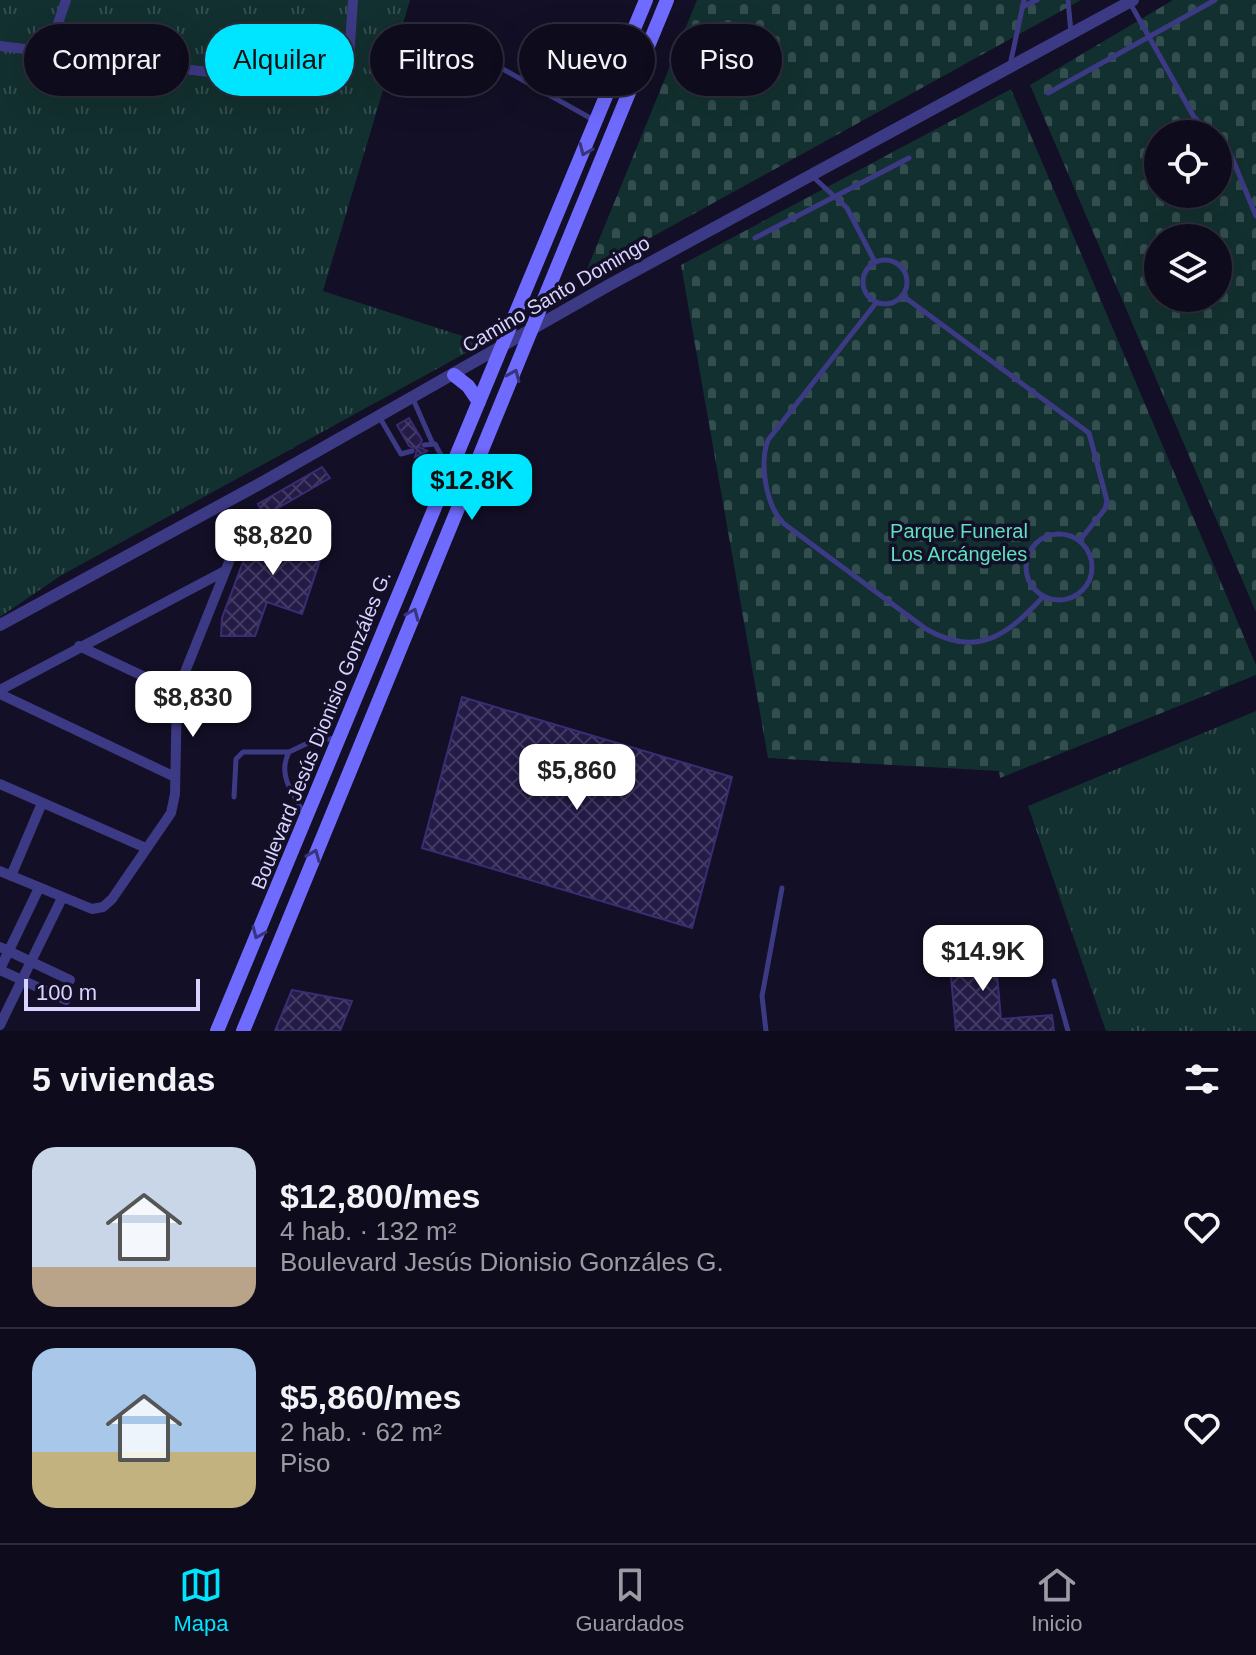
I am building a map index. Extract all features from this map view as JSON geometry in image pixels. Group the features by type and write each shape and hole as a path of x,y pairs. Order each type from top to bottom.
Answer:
{"main road":[{"name":"Boulevard Jesús Dionisio Gonzáles G.","path":"217,1031 646,0"},
{"name":"Boulevard Jesús Dionisio Gonzáles G.","path":"243,1031 667,0"},
{"path":"454,375 468,386 479,402"}],"street":[{"path":"58,24 66,0"},
{"path":"189,69 328,87 343,79 346,69 353,0"},
{"name":"Camino Santo Domingo","path":"0,625 380,417 611,284 1131,1"},
{"path":"0,46 24,48"},
{"path":"0,871 92,909 103,907 171,813 177,692 243,527"},
{"path":"0,692 79,646 223,572"},
{"path":"79,646 177,692"},
{"path":"0,692 175,777"},
{"path":"0,784 146,848"},
{"path":"11,876 42,803"},
{"path":"39,888 4,949 0,970 66,1000"},
{"path":"0,1025 62,898"},
{"path":"4,949 70,980"}],"lane":[{"path":"1009,66 1024,0"},
{"path":"1022,7 1037,0"},
{"path":"1068,0 1071,34"},
{"path":"1048,93 1215,0"},
{"path":"1131,1 1197,120"},
{"path":"503,69 597,122"},
{"path":"755,238 909,158"},
{"path":"1232,161 1256,216"},
{"path":"811,175 837,196 855,221 875,262"},
{"path":"890,260 902,268 907,282 903,296 891,304 876,303 862,287 864,272 875,262 890,260"},
{"path":"903,296 1089,433 1107,501 1105,509 1080,540"},
{"path":"876,303 768,440 765,463 774,512 783,523 926,629 947,639 985,639 1007,633 1043,597 1073,596 1089,581 1092,559 1080,540 1060,534 1041,540 1033,547 1028,556 1028,577 1043,597"},
{"path":"413,398 449,472"},
{"path":"380,417 401,454 412,451"},
{"path":"424,445 432,442"},
{"path":"234,797 240,754 249,750 289,752 308,743 340,738"},
{"path":"289,752 284,762 285,777 307,817"},
{"path":"766,1031 762,996 782,888"},
{"path":"1054,981 1068,1031"}],"green space":[{"path":"0,0 410,0 403,24 370,24 370,96 381,96 323,291 484,343 60,576 0,617"},
{"path":"697,0 1081,0 585,274 671,64 671,96 782,96 782,24 687,24"},
{"path":"1173,0 1256,0 1256,612 1030,85"},
{"name":"Parque Funeral Los Arcángeles","path":"1011,89 1256,665 1256,675 1000,778 999,771 768,758 681,265"},
{"path":"1256,711 1256,1031 1106,1031 1028,806"}],"building":[{"path":"409,418 422,440 419,447 427,451 415,457 417,449 409,446 397,425"},
{"path":"322,467 330,478 264,516 258,504"},
{"path":"318,521 331,527 302,614 267,602 255,636 221,636 222,618 258,522 311,539"},
{"path":"462,697 732,777 692,928 422,848"},
{"path":"994,941 1001,1019 1052,1015 1054,1031 956,1031 948,945"},
{"path":"292,990 352,1001 340,1031 275,1031"}]}
